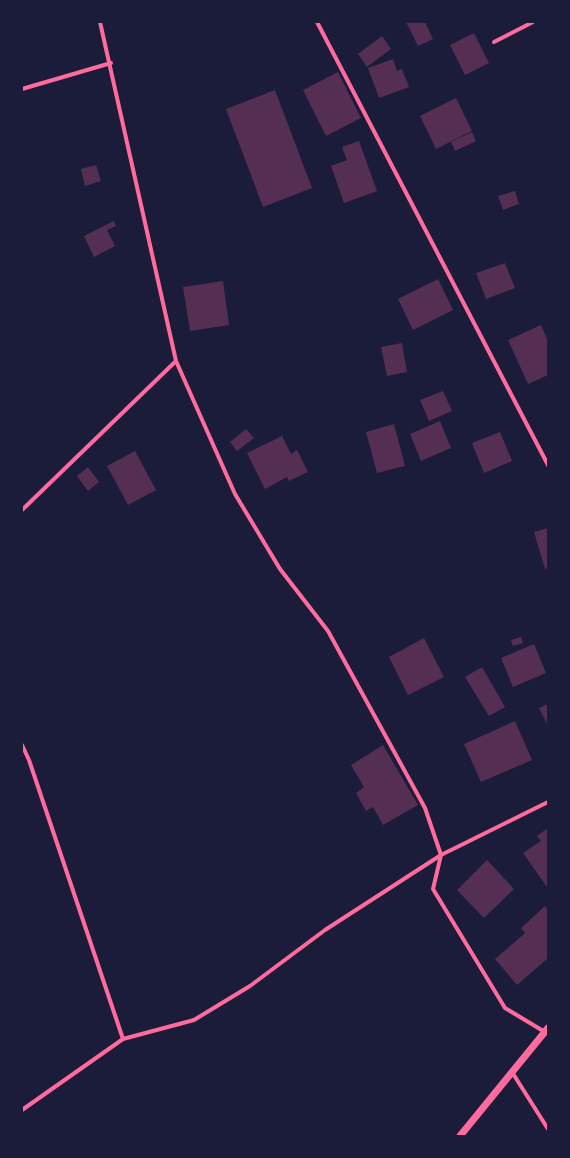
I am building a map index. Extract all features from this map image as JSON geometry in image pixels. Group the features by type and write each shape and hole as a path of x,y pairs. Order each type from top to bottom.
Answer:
{"street":[{"path":"100,22 111,63 176,361 235,494 280,569 328,631 425,808 441,855 433,889 505,1008 547,1030 460,1136"},
{"path":"317,22 548,465"},
{"path":"494,42 532,22"},
{"path":"22,89 111,63"},
{"path":"22,510 176,361"},
{"path":"22,746 32,768 124,1039"},
{"path":"22,1110 124,1039 194,1020 250,986 325,930 441,855 548,802"},
{"path":"512,1072 548,1129"}],"building":[{"path":"406,22 425,22 433,39 418,46"},
{"path":"474,33 489,63 465,75 450,45"},
{"path":"382,36 391,49 367,67 358,54"},
{"path":"393,59 397,71 402,69 409,87 379,98 368,68"},
{"path":"338,72 361,118 326,136 303,90"},
{"path":"275,90 312,188 263,207 226,109"},
{"path":"456,98 472,131 436,149 420,116"},
{"path":"472,132 476,141 455,151 451,142"},
{"path":"359,141 377,191 344,203 331,166 347,160 342,147"},
{"path":"96,165 101,181 85,186 81,169"},
{"path":"515,191 519,204 503,210 498,196"},
{"path":"114,221 116,226 107,230 115,246 94,257 84,236"},
{"path":"505,263 515,288 486,299 476,273"},
{"path":"438,279 453,310 413,330 398,299"},
{"path":"223,281 229,325 190,331 183,287"},
{"path":"541,325 548,341 548,375 528,384 508,340"},
{"path":"402,343 407,372 387,376 381,347"},
{"path":"443,391 452,411 429,421 420,400"},
{"path":"440,421 451,448 421,461 410,434"},
{"path":"394,424 405,466 377,473 366,432"},
{"path":"246,429 254,438 237,451 230,442"},
{"path":"500,432 512,461 484,473 472,443"},
{"path":"282,436 291,454 297,450 308,472 289,481 287,477 265,489 247,453"},
{"path":"135,451 156,490 128,505 107,466"},
{"path":"88,467 99,482 88,491 77,476"},
{"path":"548,528 548,568 545,569 534,532"},
{"path":"521,637 523,643 513,646 511,640"},
{"path":"424,638 444,677 408,695 389,657"},
{"path":"534,644 546,673 513,687 501,658"},
{"path":"482,667 505,707 489,716 465,677"},
{"path":"548,704 548,726 539,708"},
{"path":"515,721 532,760 481,782 464,744"},
{"path":"383,745 418,805 383,825 373,807 366,811 356,793 364,787 351,765"},
{"path":"548,828 547,887 523,853 541,841 537,836"},
{"path":"487,860 514,889 484,918 457,890"},
{"path":"545,906 548,910 548,958 517,985 495,959 525,933 521,928"}]}
